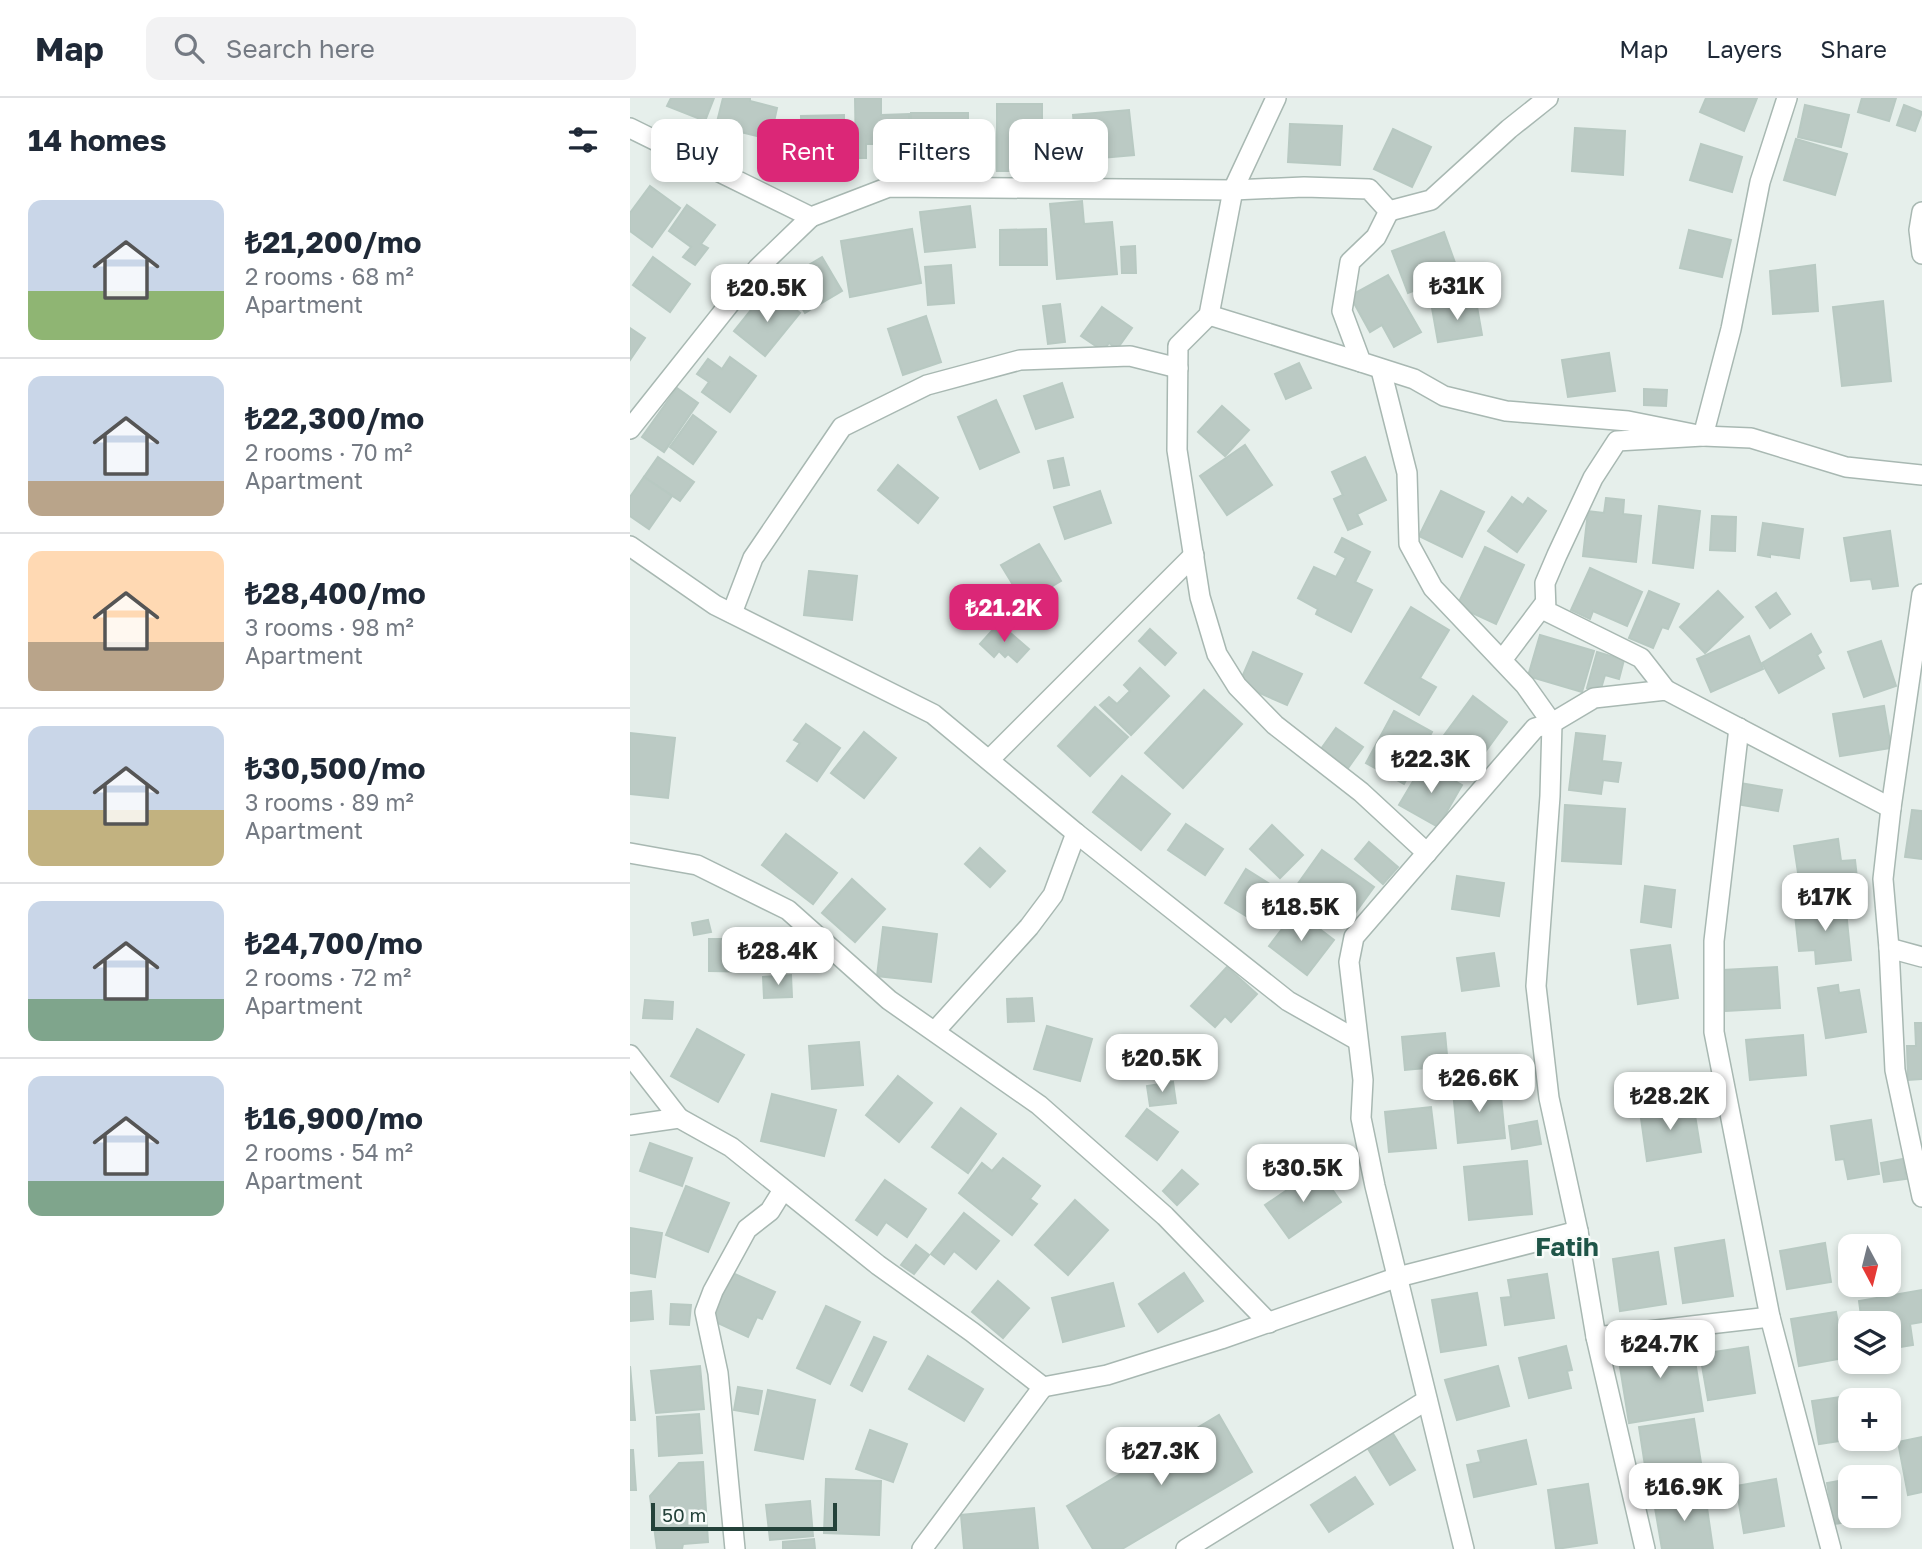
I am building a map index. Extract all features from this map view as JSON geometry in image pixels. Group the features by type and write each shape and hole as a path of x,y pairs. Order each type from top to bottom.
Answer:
{"street":[{"path":"1276,98 1233,190 1209,315 1178,346 1177,450 1200,597 1217,654 1237,686 1275,725 1361,792 1427,853"},
{"path":"1388,211 1431,200 1548,98"},
{"path":"1703,436 1731,329 1760,182 1787,98"},
{"path":"630,128 811,217"},
{"path":"630,429 758,268 811,217 889,187 1369,189 1388,211"},
{"path":"1361,362 1342,311 1350,262 1376,237 1388,211"},
{"path":"1922,212 1919,230 1922,254"},
{"path":"1209,315 1414,379 1444,396 1506,411 1628,421 1703,436"},
{"path":"732,614 753,558 842,427 927,385 1020,360 1130,356 1178,368"},
{"path":"1381,369 1407,473 1409,544 1433,588 1535,697 1552,723 1550,796 1536,986 1549,1098 1578,1231 1596,1337 1644,1549"},
{"path":"1891,808 1666,690 1641,658 1546,611 1545,583 1593,478 1617,441 1703,436 1751,438 1846,467 1922,475"},
{"path":"630,546 715,605 933,714 1288,1001 1357,1040"},
{"path":"989,760 1194,555"},
{"path":"1922,594 1883,879 1895,1070 1922,1197"},
{"path":"1502,660 1545,603"},
{"path":"1464,1549 1375,1186 1361,1118 1363,1080 1349,962 1354,937 1535,728 1552,723 1594,698 1666,690"},
{"path":"1739,728 1714,941 1714,1032 1770,1317 1831,1549"},
{"path":"935,1031 1029,928 1053,895 1076,832"},
{"path":"630,853 697,865 788,910 889,1000 1039,1105 1165,1216 1269,1323"},
{"path":"1889,948 1922,957"},
{"path":"630,1055 680,1118 731,1147 783,1191 1043,1387"},
{"path":"630,1125 680,1118"},
{"path":"735,1549 718,1373 705,1312 747,1229 770,1211 783,1191"},
{"path":"922,1549 1043,1387 1107,1375 1269,1323 1398,1277 1578,1231"},
{"path":"1596,1337 1770,1317"},
{"path":"1186,1549 1427,1399"}],"building":[{"path":"671,98 714,98 706,119 667,106"},
{"path":"723,98 750,98 750,101 777,108 775,119 757,119 757,136 743,133 743,119 718,119"},
{"path":"855,98 881,98 881,115 909,114 909,119 873,119 873,144 866,144 866,158 859,158 859,119 855,119"},
{"path":"1706,98 1757,98 1744,131 1700,112"},
{"path":"1862,98 1896,98 1889,121 1858,112"},
{"path":"997,104 1042,104 1042,119 1009,119 1009,171 997,171"},
{"path":"1805,105 1849,115 1841,147 1798,137"},
{"path":"1904,105 1922,112 1915,131 1897,125"},
{"path":"1129,110 1134,155 1108,157 1108,119 1073,119 1073,115"},
{"path":"911,113 968,113 968,119 911,119"},
{"path":"844,115 844,119 801,119 801,116"},
{"path":"1290,124 1342,126 1340,165 1288,162"},
{"path":"1575,128 1625,131 1623,175 1572,171"},
{"path":"1393,129 1431,147 1412,187 1374,169"},
{"path":"1796,139 1847,154 1835,195 1784,180"},
{"path":"1701,144 1742,157 1732,192 1690,180"},
{"path":"650,186 680,208 652,247 630,231 630,213"},
{"path":"1082,201 1084,224 1112,222 1117,274 1057,279 1050,204"},
{"path":"687,205 715,225 701,244 708,248 695,265 683,257 691,247 669,231"},
{"path":"970,206 975,247 925,252 920,212"},
{"path":"912,229 921,283 850,297 841,241"},
{"path":"1046,229 1047,265 1000,265 1000,230"},
{"path":"1689,230 1731,240 1722,277 1680,268"},
{"path":"1444,232 1459,274 1408,293 1392,251"},
{"path":"1135,246 1136,273 1122,273 1121,247"},
{"path":"653,257 690,284 670,312 633,285"},
{"path":"822,257 842,291 805,313 785,279"},
{"path":"951,265 954,303 928,305 925,267"},
{"path":"1815,265 1818,311 1773,314 1770,271"},
{"path":"1388,275 1421,332 1394,347 1382,325 1370,332 1350,296"},
{"path":"777,295 800,313 765,356 734,331 759,300 767,307"},
{"path":"1476,301 1482,335 1438,342 1432,308"},
{"path":"1883,301 1891,381 1842,386 1833,307"},
{"path":"1060,304 1065,342 1048,344 1043,306"},
{"path":"1102,307 1132,328 1117,349 1109,343 1103,351 1081,336"},
{"path":"926,316 941,362 903,375 888,329"},
{"path":"630,328 645,338 630,360"},
{"path":"1609,353 1615,391 1568,397 1562,360"},
{"path":"730,357 756,376 730,412 702,392 709,382 697,374 708,359 722,369"},
{"path":"1299,363 1311,388 1286,399 1275,374"},
{"path":"1062,383 1073,417 1036,429 1024,396"},
{"path":"677,388 698,403 664,452 642,437"},
{"path":"1644,389 1667,390 1666,406 1644,405"},
{"path":"996,400 1019,452 980,469 958,417"},
{"path":"1222,406 1249,430 1225,456 1198,432"},
{"path":"693,415 716,432 693,464 670,447"},
{"path":"1245,445 1272,485 1227,515 1200,476"},
{"path":"658,457 694,482 680,501 644,477"},
{"path":"1365,457 1386,500 1357,514 1362,524 1348,530 1334,499 1343,495 1332,472"},
{"path":"1063,458 1069,485 1054,488 1048,461"},
{"path":"898,465 938,498 918,523 878,490"},
{"path":"644,477 672,496 649,529 630,516 630,497"},
{"path":"1100,491 1111,523 1065,539 1054,507"},
{"path":"1441,491 1484,512 1462,557 1419,536"},
{"path":"1512,497 1523,505 1528,498 1546,511 1517,552 1488,531"},
{"path":"1606,498 1624,500 1623,514 1641,516 1636,562 1583,556 1588,511 1604,513"},
{"path":"1659,506 1700,511 1693,568 1653,563"},
{"path":"1712,516 1736,517 1735,551 1710,550"},
{"path":"1763,523 1803,529 1799,558 1758,555"},
{"path":"1890,531 1898,586 1873,589 1871,579 1851,581 1844,538"},
{"path":"1342,538 1370,552 1355,582 1372,590 1351,632 1316,614 1318,609 1298,598 1314,567 1336,577 1346,558 1335,552"},
{"path":"1039,544 1061,581 1024,603 1001,565"},
{"path":"1485,547 1524,565 1496,624 1457,606"},
{"path":"1590,568 1642,592 1627,626 1593,611 1590,619 1571,610"},
{"path":"809,571 857,576 852,620 804,615"},
{"path":"1649,591 1679,604 1668,629 1662,627 1653,648 1629,638"},
{"path":"1718,591 1743,617 1705,653 1680,627"},
{"path":"1776,593 1790,614 1770,628 1756,607"},
{"path":"1411,607 1449,630 1420,678 1436,687 1419,715 1365,683"},
{"path":"999,623 1029,649 1017,662 1008,654 1005,657 999,651 994,657 980,644"},
{"path":"1150,629 1176,653 1165,665 1139,641"},
{"path":"1811,634 1821,652 1817,655 1824,668 1779,693 1762,663"},
{"path":"1540,635 1594,651 1582,692 1528,676"},
{"path":"1749,636 1763,669 1711,692 1697,659"},
{"path":"1881,641 1896,686 1864,697 1848,652"},
{"path":"1253,652 1302,674 1287,705 1239,684"},
{"path":"1597,652 1624,660 1619,679 1605,675 1600,692 1587,688"},
{"path":"1140,668 1169,696 1131,735 1100,705 1109,697 1117,704 1130,691 1124,685"},
{"path":"1204,690 1242,724 1183,788 1145,753"},
{"path":"1473,696 1507,722 1477,763 1442,738"},
{"path":"1884,706 1891,748 1840,756 1833,714"},
{"path":"1095,707 1128,737 1090,776 1058,746"},
{"path":"1394,711 1432,732 1404,784 1366,763"},
{"path":"806,724 840,748 817,781 787,761 800,743 794,740"},
{"path":"1336,728 1363,747 1348,768 1321,749"},
{"path":"864,732 896,758 864,798 831,773"},
{"path":"630,733 675,738 668,798 630,794"},
{"path":"1576,733 1605,736 1602,761 1621,763 1618,782 1603,780 1601,794 1569,790"},
{"path":"1424,763 1462,785 1438,827 1399,805"},
{"path":"1122,776 1170,814 1141,850 1093,812"},
{"path":"1740,783 1782,790 1778,811 1736,804"},
{"path":"1565,805 1625,809 1621,864 1562,861"},
{"path":"1912,810 1922,811 1922,859 1905,857"},
{"path":"1186,824 1223,849 1205,875 1168,850"},
{"path":"1272,825 1303,855 1280,878 1250,849"},
{"path":"786,834 837,873 813,904 762,865"},
{"path":"1838,839 1841,861 1855,860 1857,878 1800,886 1794,846"},
{"path":"1369,842 1398,867 1383,884 1355,859"},
{"path":"980,848 1005,871 990,887 965,864"},
{"path":"1322,850 1374,887 1344,928 1292,892"},
{"path":"1246,869 1276,888 1256,922 1225,903"},
{"path":"1457,876 1504,883 1499,916 1452,909"},
{"path":"852,879 885,909 855,942 822,913"},
{"path":"1645,886 1675,890 1671,927 1641,922"},
{"path":"1845,901 1851,960 1816,964 1815,950 1799,951 1795,915 1822,912 1821,904"},
{"path":"1296,911 1334,940 1307,975 1269,946"},
{"path":"708,920 711,932 694,935 692,923"},
{"path":"883,927 937,934 931,982 877,976"},
{"path":"709,939 761,939 761,972 709,971"},
{"path":"1670,945 1678,998 1638,1004 1631,950"},
{"path":"1494,953 1499,986 1462,991 1457,958"},
{"path":"1227,967 1257,994 1231,1022 1225,1016 1215,1027 1191,1006"},
{"path":"1777,967 1780,1008 1726,1011 1723,970"},
{"path":"791,975 792,997 764,998 763,977"},
{"path":"1838,985 1839,993 1859,990 1866,1032 1826,1038 1818,988"},
{"path":"1032,998 1034,1021 1008,1022 1007,999"},
{"path":"645,1000 673,1002 672,1019 643,1018"},
{"path":"1915,1023 1922,1023 1922,1079 1908,1080 1907,1046 1916,1046"},
{"path":"1047,1026 1092,1039 1080,1081 1034,1069"},
{"path":"697,1029 744,1055 718,1102 671,1076"},
{"path":"1445,1033 1448,1066 1405,1070 1402,1037"},
{"path":"1803,1035 1806,1075 1750,1080 1746,1040"},
{"path":"859,1042 863,1085 812,1089 809,1046"},
{"path":"898,1076 932,1103 899,1142 866,1115"},
{"path":"1709,1081 1713,1111 1697,1113 1693,1083"},
{"path":"1173,1082 1176,1103 1150,1106 1147,1086"},
{"path":"1500,1086 1505,1138 1458,1143 1453,1091"},
{"path":"772,1094 836,1110 824,1156 761,1141"},
{"path":"1693,1103 1701,1152 1647,1161 1640,1111"},
{"path":"1431,1107 1436,1148 1389,1152 1385,1112"},
{"path":"961,1108 996,1134 968,1173 932,1147"},
{"path":"1147,1109 1178,1132 1157,1160 1126,1136"},
{"path":"1871,1120 1879,1174 1848,1179 1844,1159 1836,1160 1831,1126"},
{"path":"1537,1121 1541,1144 1512,1149 1509,1126"},
{"path":"650,1143 692,1158 682,1186 640,1171"},
{"path":"1003,1158 1040,1186 1030,1199 1037,1204 1012,1235 959,1193 982,1163 992,1171"},
{"path":"1903,1159 1906,1179 1884,1182 1881,1163"},
{"path":"1527,1161 1532,1214 1469,1220 1464,1167"},
{"path":"1318,1169 1341,1202 1289,1238 1265,1205"},
{"path":"1182,1170 1198,1184 1177,1205 1163,1191"},
{"path":"885,1180 926,1209 907,1237 886,1222 877,1235 856,1220"},
{"path":"686,1186 729,1203 708,1252 666,1235"},
{"path":"1075,1200 1108,1230 1068,1275 1035,1245"},
{"path":"964,1213 999,1241 976,1269 954,1251 944,1264 931,1254"},
{"path":"630,1228 662,1233 655,1277 630,1273"},
{"path":"1724,1240 1733,1296 1683,1303 1675,1248"},
{"path":"1825,1243 1831,1282 1787,1289 1780,1251"},
{"path":"916,1245 929,1255 914,1274 901,1265"},
{"path":"1658,1252 1666,1304 1620,1311 1613,1259"},
{"path":"728,1271 775,1292 762,1319 757,1317 748,1337 707,1318"},
{"path":"1184,1273 1203,1301 1158,1332 1139,1304"},
{"path":"1547,1274 1554,1318 1505,1325 1501,1298 1511,1297 1508,1280"},
{"path":"998,1281 1029,1308 1003,1338 972,1312"},
{"path":"1113,1283 1124,1326 1063,1342 1052,1298"},
{"path":"1922,1290 1922,1322 1910,1324 1913,1345 1901,1347 1901,1311 1860,1311 1859,1301 1901,1297 1901,1294"},
{"path":"651,1291 653,1319 630,1321 630,1293"},
{"path":"1477,1293 1486,1345 1441,1352 1432,1300"},
{"path":"671,1304 691,1305 689,1325 670,1324"},
{"path":"826,1306 860,1322 830,1384 797,1368"},
{"path":"1836,1312 1838,1359 1799,1366 1791,1319"},
{"path":"1691,1336 1703,1411 1629,1423 1617,1348"},
{"path":"874,1337 886,1342 862,1391 851,1385"},
{"path":"1566,1346 1572,1370 1567,1371 1571,1388 1529,1398 1519,1358"},
{"path":"1748,1347 1755,1393 1708,1400 1700,1354"},
{"path":"928,1356 983,1389 964,1421 909,1389"},
{"path":"630,1366 635,1420 630,1420"},
{"path":"700,1366 704,1409 656,1413 651,1371"},
{"path":"1498,1366 1509,1406 1457,1420 1445,1380"},
{"path":"738,1387 762,1391 758,1414 734,1410"},
{"path":"768,1390 815,1400 803,1459 755,1450"},
{"path":"1838,1397 1838,1441 1819,1444 1812,1401"},
{"path":"699,1414 702,1453 659,1456 657,1417"},
{"path":"1219,1415 1252,1472 1122,1549 1093,1549 1067,1506"},
{"path":"1694,1419 1701,1463 1646,1472 1639,1427"},
{"path":"870,1430 907,1444 893,1482 856,1469"},
{"path":"1392,1432 1415,1470 1390,1485 1367,1447"},
{"path":"1922,1437 1922,1492 1908,1495 1900,1451 1901,1441"},
{"path":"1526,1440 1536,1484 1474,1497 1467,1465 1481,1462 1478,1451"},
{"path":"630,1450 633,1450 636,1490 630,1490"},
{"path":"703,1462 708,1542 683,1544 682,1549 657,1549 650,1496 679,1463"},
{"path":"1355,1477 1373,1504 1329,1532 1311,1505"},
{"path":"826,1479 881,1481 879,1535 824,1533"},
{"path":"1776,1479 1784,1526 1744,1533 1736,1486"},
{"path":"1838,1481 1838,1523 1834,1524 1827,1483"},
{"path":"1588,1484 1597,1543 1556,1549 1548,1490"},
{"path":"1705,1494 1713,1549 1662,1549 1654,1502"},
{"path":"810,1501 813,1536 770,1540 766,1505"},
{"path":"1034,1508 1038,1549 964,1549 961,1515"},
{"path":"814,1539 815,1549 783,1549 783,1542"}],"district":[{"name":"Fatih","path":"1567,1246"}]}
